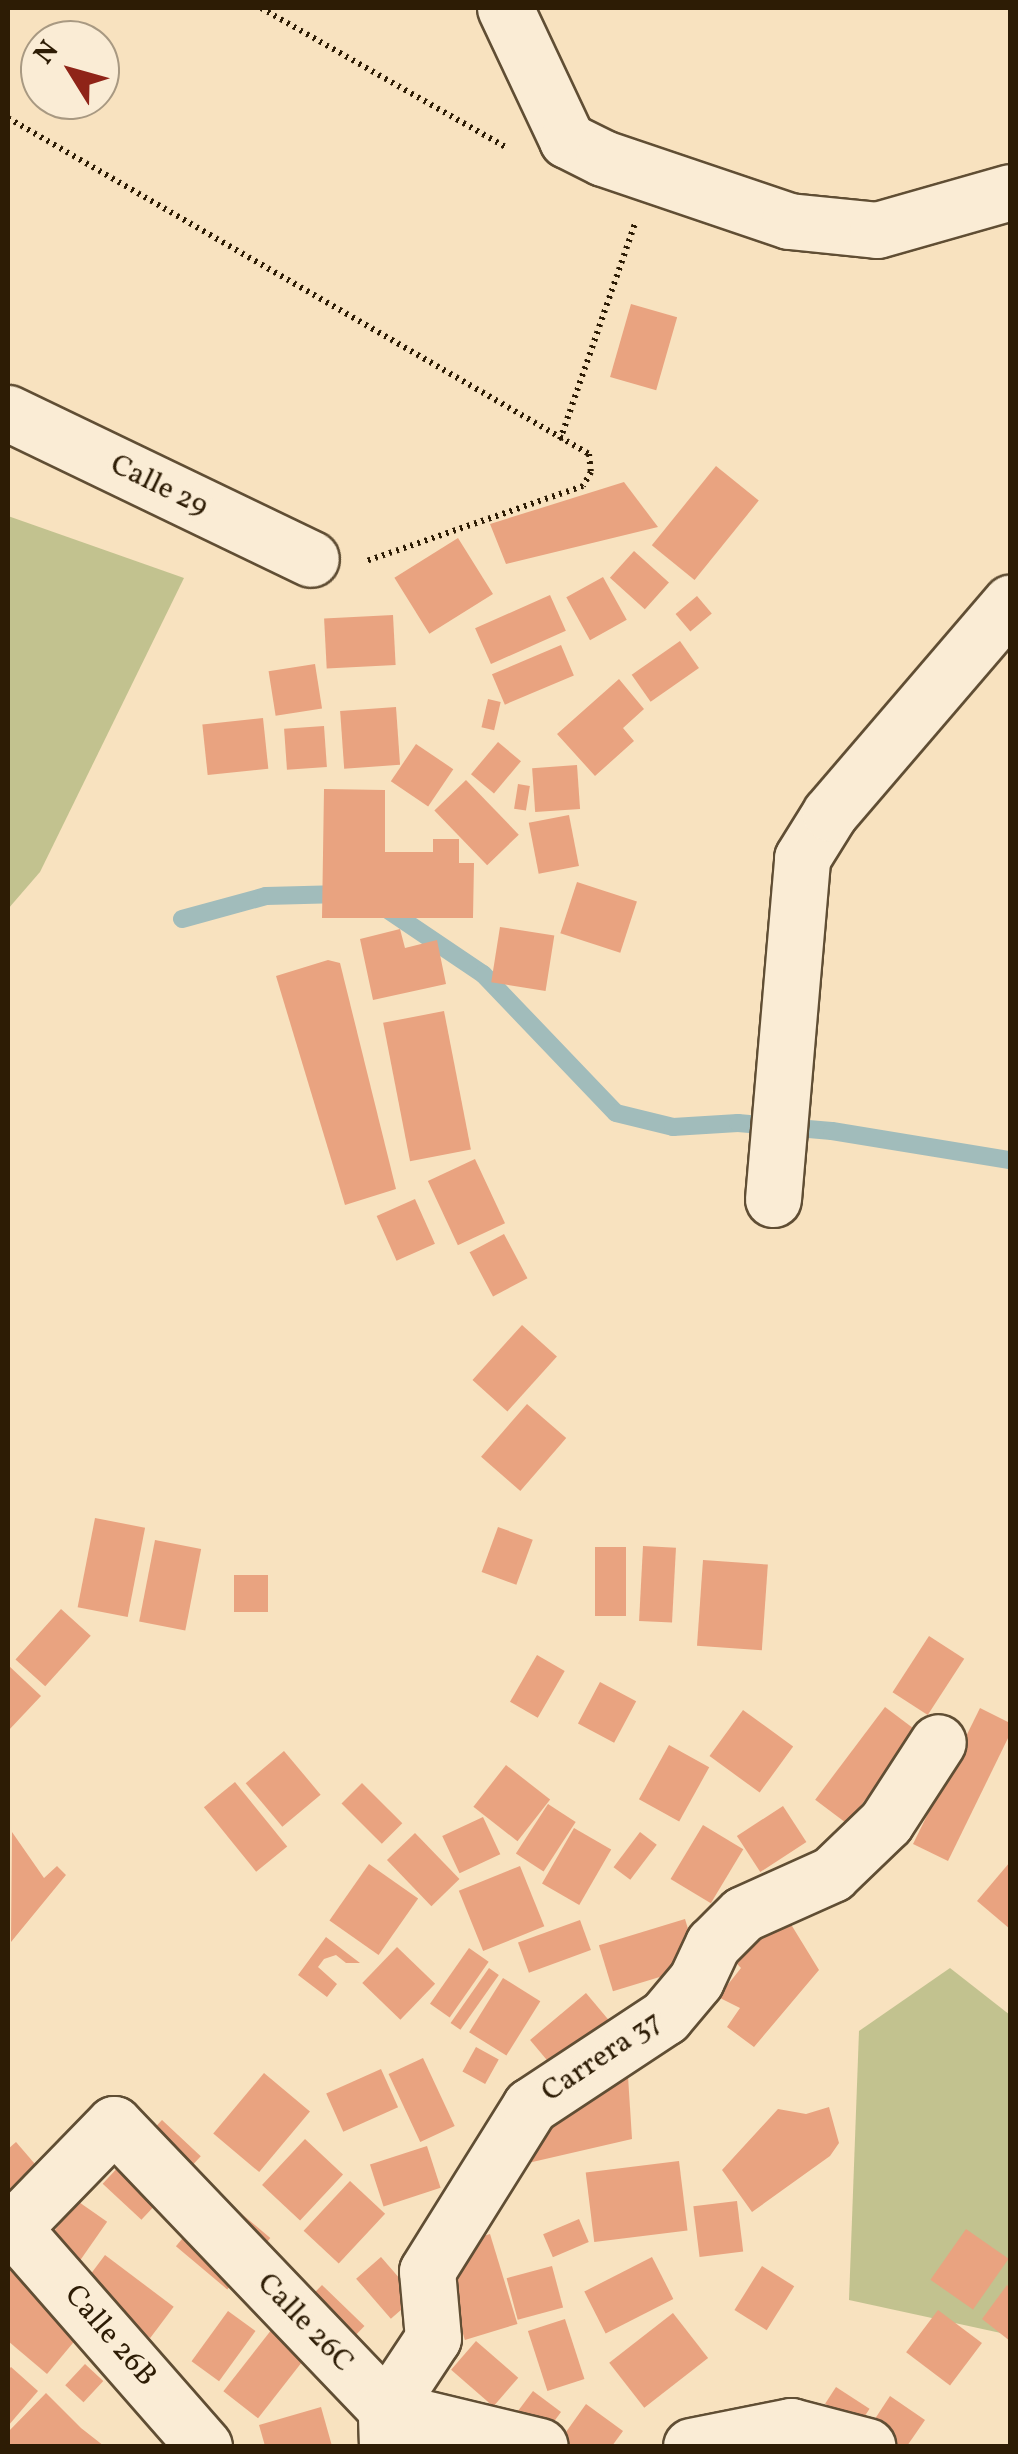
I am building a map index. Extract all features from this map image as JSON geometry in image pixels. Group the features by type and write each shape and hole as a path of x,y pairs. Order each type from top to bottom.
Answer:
{"street":[{"path":"505,8 567,140 602,158 789,220 877,230 1010,192"},
{"name":"Calle 29","path":"8,412 312,559"},
{"path":"774,1200 802,858 830,813 1010,603"},
{"name":"Carrera 37","path":"387,2428 434,2338 426,2271 530,2106 665,2017 696,1980 712,1944 743,1914 832,1874 886,1822 938,1742"},
{"name":"Calle 26C","path":"10,2231 114,2124 387,2428"},
{"name":"Calle 26B","path":"10,2231 204,2446"},
{"path":"691,2446 790,2426 865,2444"},
{"path":"387,2428 540,2446"}],"path":[{"path":"8,118 590,454 591,472 583,486 350,566 312,559"},
{"path":"560,440 635,221"}],"green space":[{"path":"8,516 184,578 40,872 8,909"},
{"path":"950,1968 1010,2015 1010,2335 849,2300 859,2031"}],"building":[{"path":"631,304 677,317 656,390 610,377"},
{"path":"716,466 759,501 695,580 652,545"},
{"path":"624,482 658,527 506,564 490,524"},
{"path":"458,538 493,594 429,634 394,578"},
{"path":"634,551 669,582 645,609 610,578"},
{"path":"603,577 627,620 590,640 566,597"},
{"path":"550,595 566,631 491,664 475,628"},
{"path":"697,596 712,614 690,632 676,614"},
{"path":"393,615 396,665 327,669 324,619"},
{"path":"680,641 699,668 651,702 632,675"},
{"path":"561,645 574,675 505,705 492,674"},
{"path":"315,664 322,708 276,716 269,671"},
{"path":"619,679 644,709 623,728 634,741 595,776 557,734"},
{"path":"488,699 501,702 494,730 481,727"},
{"path":"396,707 400,765 344,769 340,711"},
{"path":"263,718 268,769 208,775 202,724"},
{"path":"324,726 327,767 287,770 284,729"},
{"path":"498,742 521,761 494,793 471,774"},
{"path":"416,744 453,769 428,806 391,781"},
{"path":"577,765 580,809 535,812 532,768"},
{"path":"466,780 519,835 487,865 434,811"},
{"path":"518,784 530,786 526,811 514,809"},
{"path":"324,789 385,790 385,852 433,852 433,839 459,839 459,863 474,863 473,918 322,918"},
{"path":"569,815 579,866 539,874 529,823"},
{"path":"577,882 637,901 620,953 560,933"},
{"path":"500,927 554,936 546,991 491,982"},
{"path":"400,929 405,948 437,940 446,984 373,1000 360,939"},
{"path":"328,960 340,963 396,1189 345,1205 276,976"},
{"path":"444,1011 471,1149 410,1161 383,1023"},
{"path":"475,1159 505,1223 458,1245 428,1181"},
{"path":"415,1199 435,1244 397,1261 377,1216"},
{"path":"504,1234 527,1278 493,1296 470,1252"},
{"path":"522,1325 557,1356 507,1411 472,1380"},
{"path":"527,1404 566,1438 520,1491 481,1457"},
{"path":"95,1518 145,1528 128,1617 78,1607"},
{"path":"498,1527 533,1540 516,1585 482,1572"},
{"path":"155,1540 201,1549 185,1630 139,1621"},
{"path":"643,1546 676,1548 672,1623 639,1621"},
{"path":"595,1547 626,1547 626,1616 595,1616"},
{"path":"703,1560 768,1565 762,1650 697,1646"},
{"path":"234,1575 268,1575 268,1612 234,1612"},
{"path":"61,1609 91,1636 45,1686 15,1660"},
{"path":"929,1636 964,1659 928,1715 893,1692"},
{"path":"537,1655 565,1671 538,1718 510,1702"},
{"path":"8,1665 41,1696 8,1731"},
{"path":"600,1682 636,1701 614,1743 578,1723"},
{"path":"885,1707 917,1731 847,1824 815,1800"},
{"path":"980,1708 1010,1723 1010,1734 948,1861 913,1844"},
{"path":"743,1710 793,1746 760,1793 709,1756"},
{"path":"669,1745 709,1767 679,1822 639,1799"},
{"path":"284,1751 321,1795 282,1827 246,1783"},
{"path":"506,1765 550,1799 517,1841 473,1807"},
{"path":"235,1782 287,1847 256,1872 204,1807"},
{"path":"362,1783 402,1823 382,1844 341,1804"},
{"path":"548,1804 576,1822 544,1871 516,1853"},
{"path":"783,1806 806,1842 760,1872 737,1836"},
{"path":"483,1817 500,1854 460,1873 442,1836"},
{"path":"703,1825 743,1849 711,1903 671,1879"},
{"path":"574,1828 611,1850 579,1905 542,1883"},
{"path":"12,1832 44,1878 57,1866 66,1875 11,1942"},
{"path":"640,1832 657,1845 630,1880 614,1867"},
{"path":"415,1833 459,1879 431,1906 387,1860"},
{"path":"1010,1862 1010,1929 977,1901"},
{"path":"369,1864 418,1898 379,1955 329,1921"},
{"path":"520,1866 544,1926 483,1951 459,1891"},
{"path":"685,1919 699,1965 613,1991 599,1945"},
{"path":"580,1920 591,1950 529,1973 518,1943"},
{"path":"745,1924 792,1926 819,1970 754,2047 727,2027 740,2008 718,1997 741,1968 723,1949"},
{"path":"326,1937 360,1963 346,1963 336,1955 324,1959 318,1967 337,1984 327,1997 298,1975"},
{"path":"397,1947 435,1984 400,2020 362,1983"},
{"path":"469,1948 489,1962 450,2017 430,2004"},
{"path":"489,1968 499,1975 460,2030 451,2023"},
{"path":"503,1978 540,2001 506,2056 469,2032"},
{"path":"586,1993 615,2027 559,2074 530,2040"},
{"path":"476,2047 499,2060 485,2084 462,2071"},
{"path":"423,2058 455,2126 420,2142 389,2074"},
{"path":"381,2069 398,2107 343,2132 326,2093"},
{"path":"264,2073 310,2112 259,2172 213,2134"},
{"path":"628,2076 632,2139 528,2163 526,2115 596,2081"},
{"path":"829,2107 839,2143 830,2156 752,2212 722,2170 778,2109 806,2114"},
{"path":"162,2120 201,2156 141,2220 103,2184"},
{"path":"305,2139 343,2174 300,2221 262,2185"},
{"path":"16,2142 41,2171 8,2201 8,2149"},
{"path":"427,2146 441,2188 384,2206 370,2165"},
{"path":"679,2161 688,2230 594,2242 586,2172"},
{"path":"350,2181 385,2214 339,2263 304,2231"},
{"path":"219,2195 270,2238 227,2289 176,2246"},
{"path":"76,2200 107,2222 66,2280 35,2258"},
{"path":"737,2201 743,2252 700,2257 693,2206"},
{"path":"579,2219 589,2242 553,2257 543,2234"},
{"path":"966,2229 1009,2259 973,2310 930,2280"},
{"path":"490,2234 517,2324 465,2340 437,2250"},
{"path":"8,2247 93,2319 47,2374 8,2341"},
{"path":"105,2255 174,2307 150,2338 82,2286"},
{"path":"381,2257 416,2297 391,2319 356,2279"},
{"path":"652,2257 673,2299 606,2333 584,2292"},
{"path":"552,2266 563,2308 518,2320 507,2278"},
{"path":"762,2266 794,2286 767,2330 734,2310"},
{"path":"322,2285 364,2326 327,2365 284,2324"},
{"path":"1007,2285 1010,2288 1010,2341 982,2319"},
{"path":"938,2310 982,2343 950,2385 906,2352"},
{"path":"228,2311 256,2331 219,2381 192,2361"},
{"path":"673,2313 708,2358 644,2408 609,2363"},
{"path":"565,2319 584,2379 547,2391 528,2331"},
{"path":"272,2329 307,2356 258,2418 223,2391"},
{"path":"476,2341 518,2378 493,2406 451,2370"},
{"path":"85,2364 103,2381 84,2402 65,2385"},
{"path":"11,2367 38,2391 8,2426 8,2370"},
{"path":"836,2387 870,2409 859,2426 825,2404"},
{"path":"533,2391 561,2412 536,2446 503,2431"},
{"path":"46,2393 104,2446 8,2446 8,2432"},
{"path":"890,2396 925,2420 907,2446 870,2446 861,2440"},
{"path":"586,2404 623,2431 612,2446 556,2446"},
{"path":"321,2407 332,2446 265,2446 259,2425"}],"waterway":[{"path":"182,919 266,896 342,894"},
{"path":"385,908 483,974 616,1113 673,1127 738,1123 832,1131 1010,1160"}]}
